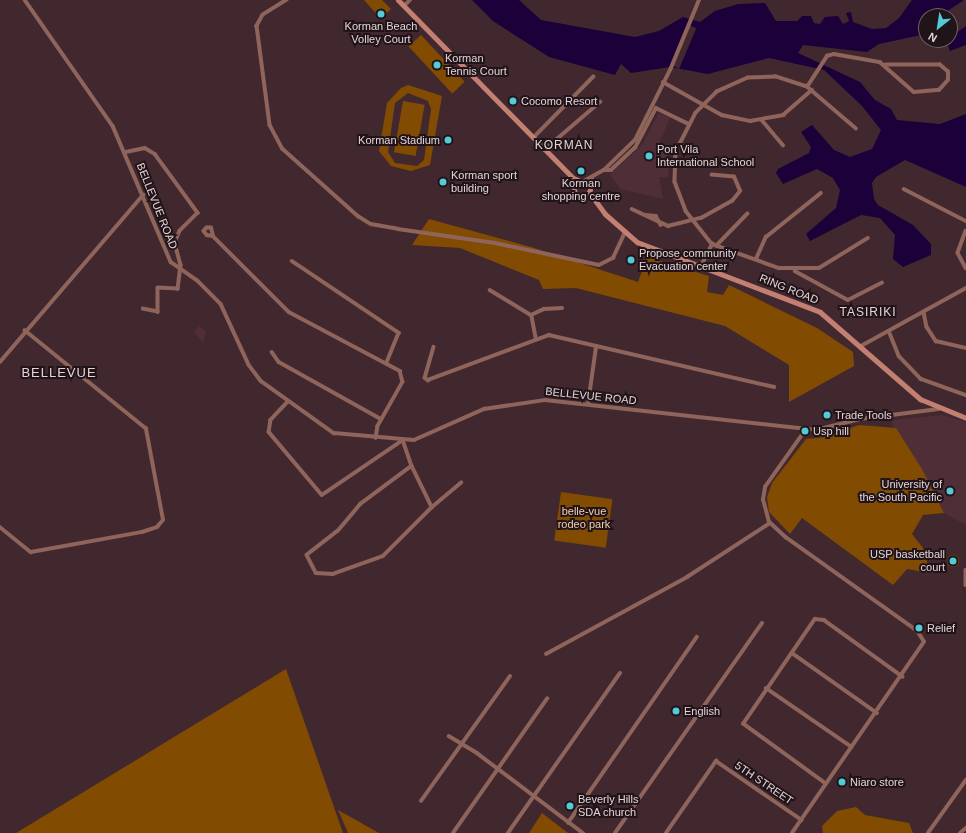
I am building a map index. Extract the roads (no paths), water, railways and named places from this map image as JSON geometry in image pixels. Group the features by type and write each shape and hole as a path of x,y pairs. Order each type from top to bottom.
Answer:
{"main road":[{"path":"398,0 544,150 573,178 583,181 589,189 584,196 576,193 573,178"},
{"path":"575,187 583,181"},
{"name":"RING ROAD","path":"589,189 593,200"},
{"name":"RING ROAD","path":"584,196 593,200 625,232 646,247 820,312 861,346 920,399 938,409 966,418"}],"street":[{"name":"BELLEVUE ROAD","path":"25,0 113,126 126,152 165,252 180,270 197,280 221,304 249,365 265,385 334,433 403,440 425,437 479,411 503,405 545,400 806,429 938,409"},
{"path":"287,0 263,15 257,26 270,125 283,149 358,216 371,224 495,243 599,264 611,260 625,232"},
{"path":"404,6 410,0"},
{"path":"583,181 592,179 604,170 627,149 635,139 671,68 699,0"},
{"path":"807,87 827,56 852,56 886,65 936,64 946,70 948,80 939,90 914,92 886,65"},
{"path":"856,129 807,87 776,77 757,76 733,82 702,104 689,124 676,152 674,176 680,199 694,220 714,245 795,271 842,299 853,300 882,283"},
{"path":"533,138 593,77"},
{"path":"663,82 702,104 732,118 762,120 788,112 812,90"},
{"path":"544,150 600,102"},
{"path":"604,170 610,170 640,142 656,108 689,124"},
{"path":"650,109 654,112"},
{"path":"762,120 783,145"},
{"path":"643,123 648,124"},
{"path":"639,131 644,133"},
{"path":"635,139 640,142"},
{"path":"126,152 145,148 155,154 196,207 198,213 180,231 175,243 180,270 176,290 158,288 158,312 143,309"},
{"path":"627,149 630,152"},
{"path":"632,209 662,225 675,226 694,220 728,204 740,191 734,178 712,175"},
{"path":"589,189 592,179"},
{"path":"904,189 966,221"},
{"path":"756,259 766,237 821,193"},
{"path":"0,362 143,195"},
{"path":"700,266 714,245 747,214"},
{"path":"645,215 656,216 662,225"},
{"path":"966,231 958,253 966,268"},
{"path":"213,236 289,312 400,371 403,378 382,419 376,438"},
{"path":"795,271 819,268 868,238"},
{"path":"292,261 399,333 386,363"},
{"path":"861,346 966,288"},
{"path":"490,290 531,315 536,340"},
{"path":"531,315 544,309 562,308"},
{"path":"924,312 928,331 936,341 966,348"},
{"path":"0,526 31,552 142,532 157,527 163,520 146,429 25,331"},
{"path":"889,331 899,356 921,379 966,395"},
{"path":"434,347 425,378 428,380 549,335 774,387"},
{"path":"588,404 596,347"},
{"path":"272,352 279,362 382,419"},
{"path":"288,402 271,420 269,432 322,495 403,440 412,466 432,507"},
{"path":"793,833 852,747 903,677 923,646 921,634 786,538 770,523 764,492 806,429"},
{"path":"412,466 361,504 338,531 307,554 312,568 320,575 326,575 383,556 432,507 461,483"},
{"path":"546,654 687,577 770,523"},
{"path":"966,570 966,585"},
{"path":"826,784 743,724 766,688 815,619 824,620 903,677"},
{"path":"614,833 762,623"},
{"path":"568,823 698,637"},
{"path":"792,653 877,713"},
{"path":"508,833 620,673"},
{"path":"421,801 510,676"},
{"path":"766,688 852,747"},
{"path":"453,833 547,699"},
{"path":"448,736 463,744 532,797 583,833"},
{"name":"5TH STREET","path":"666,833 716,761 802,820"},
{"path":"928,833 966,780"},
{"path":"960,833 966,828"}],"place":[{"name":"Korman Beach Volley Court","path":"381,14"},
{"name":"Korman Tennis Court","path":"437,65"},
{"name":"Cocomo Resort","path":"513,101"},
{"name":"Korman Stadium","path":"448,140"},
{"name":"Port Vila International School","path":"649,156"},
{"name":"Korman shopping centre","path":"581,171"},
{"name":"Korman sport building","path":"443,182"},
{"name":"Propose community Evacuation center","path":"631,260"},
{"name":"Trade Tools","path":"827,415"},
{"name":"Usp hill","path":"805,431"},
{"name":"University of the South Pacific","path":"950,491"},
{"name":"USP basketball court","path":"953,561"},
{"name":"Relief","path":"919,628"},
{"name":"English","path":"676,711"},
{"name":"Niaro store","path":"842,782"},
{"name":"Beverly Hills SDA church","path":"570,806"}],"district":[{"name":"KORMAN","path":"564,146"},
{"name":"TASIRIKI","path":"868,313"},
{"name":"BELLEVUE","path":"59,373"}],"park label":[{"name":"belle-vue rodeo park","path":"584,518"}]}
